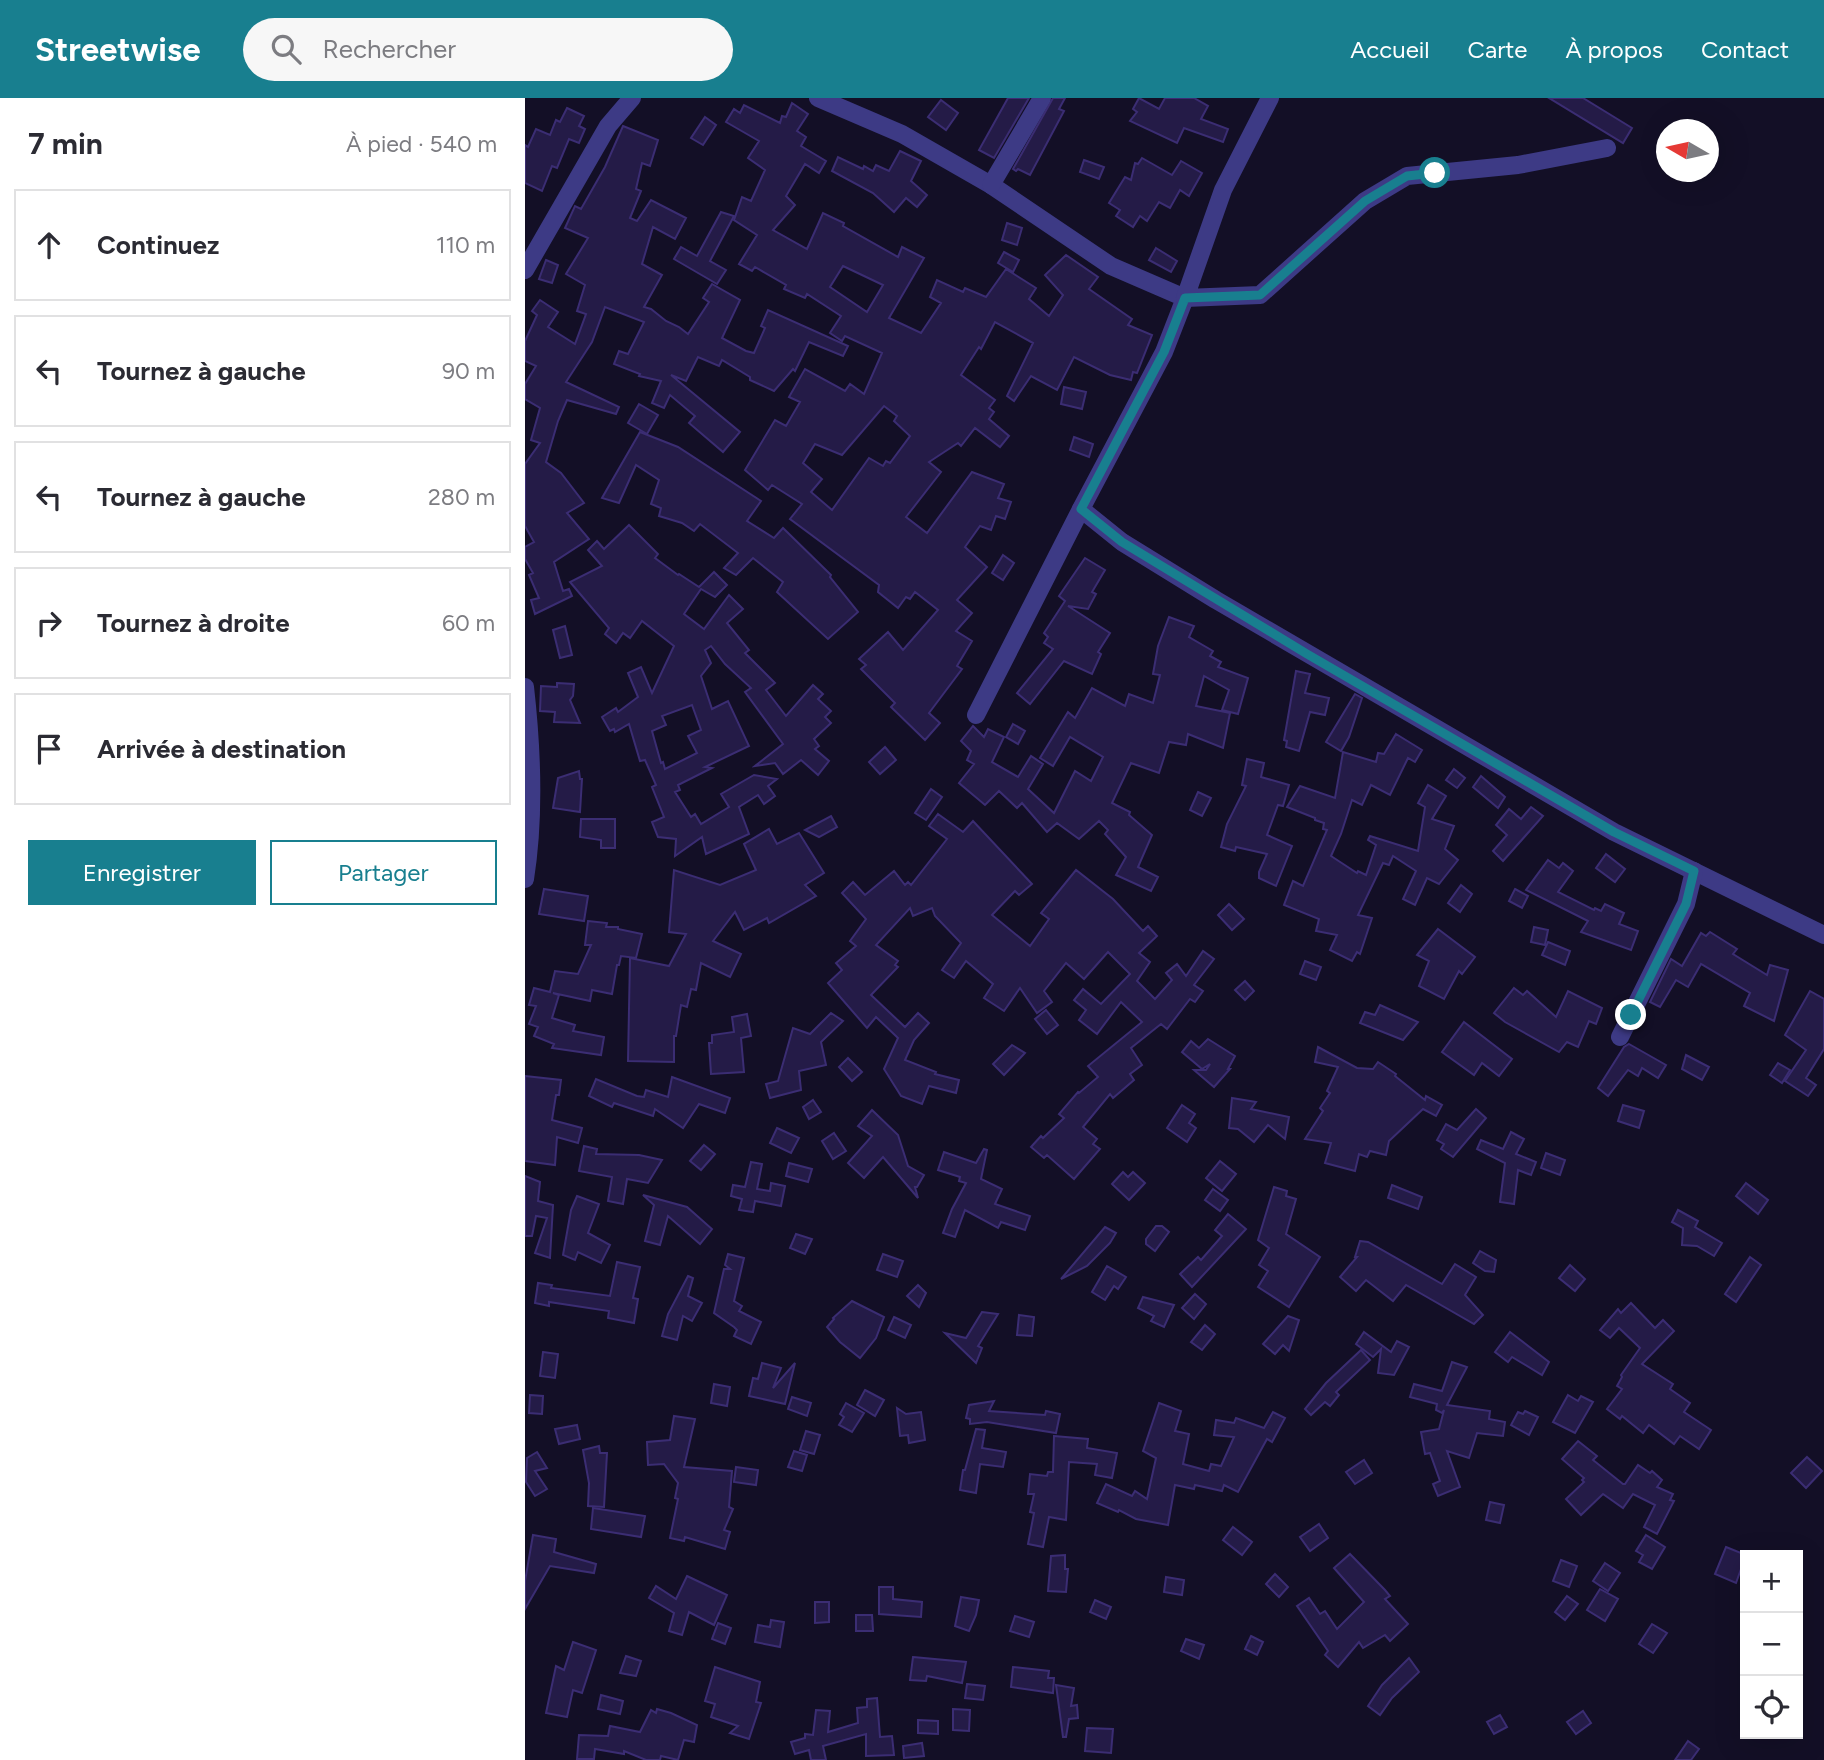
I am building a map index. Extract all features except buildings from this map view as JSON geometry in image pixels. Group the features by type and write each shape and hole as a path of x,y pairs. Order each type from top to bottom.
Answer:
{"street":[{"path":"525,270 608,126 632,98"},
{"path":"818,98 902,134 991,185 1111,266 1185,298 1260,295 1365,201 1407,176 1518,165 1607,148"},
{"path":"991,185 1042,98"},
{"path":"976,715 1164,352 1223,190 1270,98"},
{"path":"1081,509 1122,542 1307,654 1614,832 1824,935"},
{"path":"525,687 531,782 529,856 525,879"},
{"path":"1620,1037 1686,904 1694,871"}],"route":[{"path":"1435,173 1407,176 1365,201 1260,295 1185,298 1164,352 1081,509 1122,542 1376,695 1614,832 1694,871 1686,904 1631,1015"}]}
